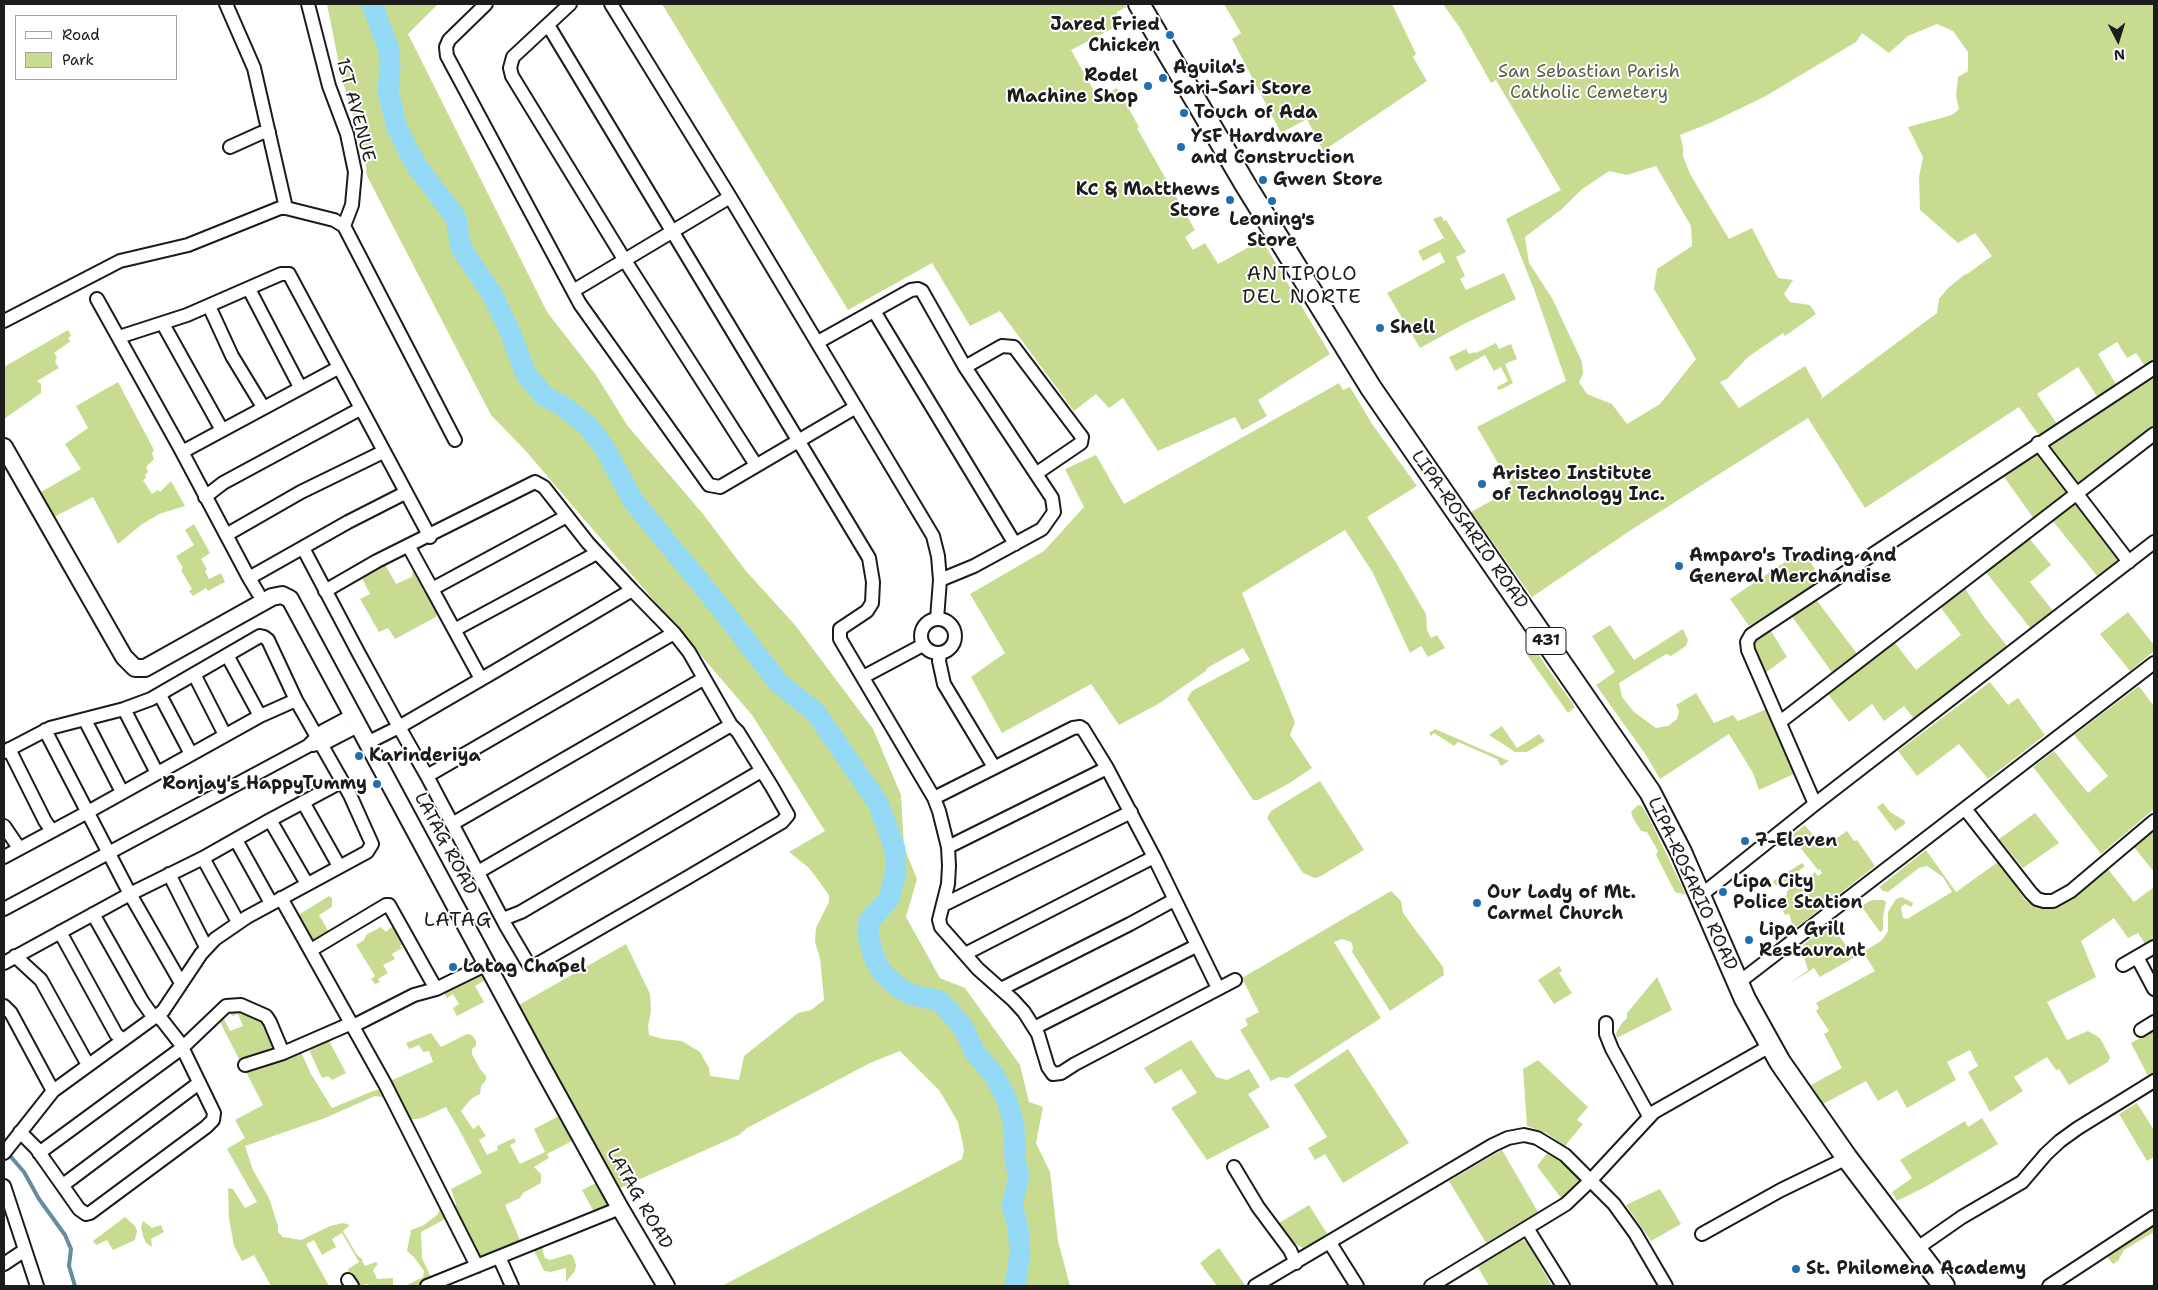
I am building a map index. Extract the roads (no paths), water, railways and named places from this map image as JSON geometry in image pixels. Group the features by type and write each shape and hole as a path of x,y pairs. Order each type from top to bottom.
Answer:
{"main road":[{"name":"LIPA-ROSARIO ROAD","path":"1139,4 1248,189 1370,388 1635,769 1669,828 1738,983 1770,1046 1801,1095 1942,1284"}],"street":[{"path":"226,4 250,55 286,208"},
{"name":"1ST AVENUE","path":"308,4 329,86 347,134 354,172 352,204 344,226"},
{"path":"486,4 449,40 446,52 573,291 645,397 709,485 720,487 856,407"},
{"path":"570,4 513,57 510,68 512,76 624,259 756,466"},
{"path":"611,4 818,342 933,536 938,556 940,580 938,619"},
{"path":"548,25 869,558 873,582 870,608 843,627 839,635 841,644 863,677 934,798 939,811 948,847 948,884 939,924 990,981 1018,1006 1034,1028 1043,1048 1048,1067 1053,1074 1061,1073 1235,980"},
{"path":"230,147 269,132"},
{"path":"573,291 730,197"},
{"path":"4,321 120,261 188,245 280,208 334,220 344,226 455,440"},
{"path":"119,337 163,324 281,274 289,274 360,410 430,537"},
{"path":"249,289 300,387"},
{"path":"818,342 911,290 918,289 922,291 965,368 1052,498 1054,512 1052,518 1042,529 958,574 940,580"},
{"path":"97,299 258,593"},
{"path":"209,306 232,356 263,407"},
{"path":"874,311 1015,544"},
{"path":"163,324 222,430"},
{"path":"965,368 1002,346 1014,346 1082,436 1081,443 1037,473"},
{"path":"182,452 338,368"},
{"path":"1815,804 1748,650 1747,642 1751,635 2038,443 2154,368"},
{"path":"205,497 223,483 360,410"},
{"path":"1780,722 2154,434"},
{"path":"2038,443 2129,562"},
{"name":"LATAG ROAD","path":"4,447 124,657 135,668 145,668 272,597 282,595 290,599 620,1208 666,1286"},
{"path":"226,535 301,492 383,452"},
{"path":"303,548 325,591 427,776 502,919 529,965 536,965 786,819 786,810 738,732 731,725 689,652 674,633 597,553 544,487 535,482 430,537 377,562 325,591"},
{"path":"249,578 348,522 405,493"},
{"path":"432,589 567,516"},
{"path":"1700,896 1815,804 2154,542"},
{"path":"409,547 456,629 481,679"},
{"path":"456,629 597,553"},
{"path":"367,743 399,727 632,590"},
{"path":"938,619 943,620 952,627 954,638 950,648 940,652 930,651 923,645 921,635 924,626 932,620 938,619"},
{"path":"427,776 674,633"},
{"path":"4,1153 53,1091 155,1017 170,1002 206,947 238,922 367,852 372,844 350,795 315,742 268,640 260,636 160,695 124,709 45,730 6,751 52,831"},
{"path":"863,677 923,645"},
{"path":"940,652 939,662 944,684 994,767"},
{"path":"227,655 260,716"},
{"path":"1738,983 1966,810 2154,663"},
{"path":"194,674 225,736"},
{"path":"452,824 703,679"},
{"path":"160,695 191,754"},
{"path":"4,857 260,716 296,700"},
{"path":"124,709 157,773"},
{"path":"85,720 122,792"},
{"path":"4,909 356,720"},
{"path":"478,872 731,725"},
{"path":"934,798 1072,728 1080,727 1086,732 1107,768 1154,857 1218,988"},
{"path":"45,730 86,813 181,983"},
{"path":"948,847 1107,768"},
{"path":"502,919 528,908 761,771"},
{"path":"88,1065 41,980 9,959 130,894 203,858 341,782"},
{"path":"303,802 339,866"},
{"path":"1966,810 2031,893 2037,899 2044,901 2052,901 2071,891 2154,821"},
{"path":"943,905 1130,812"},
{"path":"270,820 307,884"},
{"path":"4,826 19,848"},
{"path":"236,840 311,950 410,1130 477,1266"},
{"path":"965,954 1154,857"},
{"path":"203,858 238,922"},
{"path":"169,874 206,947"},
{"path":"1000,989 1174,900"},
{"path":"311,950 386,904 389,905 436,989"},
{"path":"20,1132 39,1153 79,1210 86,1214 90,1213 184,1144 206,1127 214,1116 182,1048 162,1020 155,1017 142,1001 93,914"},
{"path":"60,932 116,1034 123,1040"},
{"path":"1034,1028 1196,946"},
{"path":"2123,965 2154,947"},
{"path":"2137,957 2154,989"},
{"path":"245,1065 283,1053 352,1025 414,995 436,989 487,964"},
{"path":"39,1153 182,1048 219,1010 226,1006 241,1005 266,1016 283,1053"},
{"path":"4,1006 11,1012 53,1091"},
{"path":"2141,1030 2154,1022"},
{"path":"1606,1023 1606,1034 1612,1050 1649,1116"},
{"path":"1431,1286 1566,1204 1590,1181 1649,1116 1770,1046"},
{"path":"1916,1249 1962,1217 2022,1182 2060,1141 2154,1081"},
{"path":"63,1185 199,1083"},
{"path":"1255,1286 1471,1158 1508,1138 1516,1136 1537,1138 1565,1155 1622,1213 1666,1286"},
{"path":"1702,1234 1781,1190 1847,1158"},
{"path":"1234,1167 1258,1207 1290,1250 1296,1263"},
{"path":"4,1186 8,1212 25,1250 37,1286"},
{"path":"427,1286 620,1208"},
{"path":"2049,1286 2154,1217"},
{"path":"1527,1228 1563,1286"},
{"path":"1330,1243 1357,1286"},
{"path":"4,1264 25,1250"},
{"path":"499,1257 512,1286"}],"waterway":[{"path":"372,4 389,50 388,92 397,128 416,165 456,218 461,248 492,294 510,332 526,374 544,396 563,406 587,425 604,447 634,502 720,607 778,682 816,713 878,803 895,849 896,872 889,899 869,921 868,935 874,957 881,971 897,986 909,994 940,1001 963,1027 974,1051 994,1075 1007,1100 1014,1124 1015,1161 1019,1176 1012,1205 1018,1227 1020,1254 1015,1286"},
{"path":"11,1157 24,1172 39,1199 65,1235 71,1249 69,1266 75,1286"}],"place":[{"name":"Jared Fried Chicken","path":"1170,35"},
{"name":"Aguila's Sari-Sari Store","path":"1163,78"},
{"name":"Rodel Machine Shop","path":"1148,86"},
{"name":"Touch of Ada","path":"1184,113"},
{"name":"YSF Hardware and Construction","path":"1181,147"},
{"name":"Gwen Store","path":"1263,180"},
{"name":"KC & Matthews Store","path":"1230,200"},
{"name":"Leoning's Store","path":"1272,201"},
{"name":"Shell","path":"1380,328"},
{"name":"Aristeo Institute of Technology Inc.","path":"1482,484"},
{"name":"Amparo's Trading and General Merchandise","path":"1679,566"},
{"name":"Karinderiya","path":"359,756"},
{"name":"Ronjay's HappyTummy","path":"377,784"},
{"name":"7-Eleven","path":"1745,841"},
{"name":"Lipa City Police Station","path":"1723,892"},
{"name":"Our Lady of Mt. Carmel Church","path":"1477,903"},
{"name":"Lipa Grill Restaurant","path":"1749,940"},
{"name":"Latag Chapel","path":"453,967"},
{"name":"St. Philomena Academy","path":"1796,1269"}],"district":[{"name":"ANTIPOLO DEL NORTE","path":"1302,286"},
{"name":"LATAG","path":"458,921"}],"park label":[{"name":"San Sebastian Parish Catholic Cemetery","path":"1589,82"}]}
